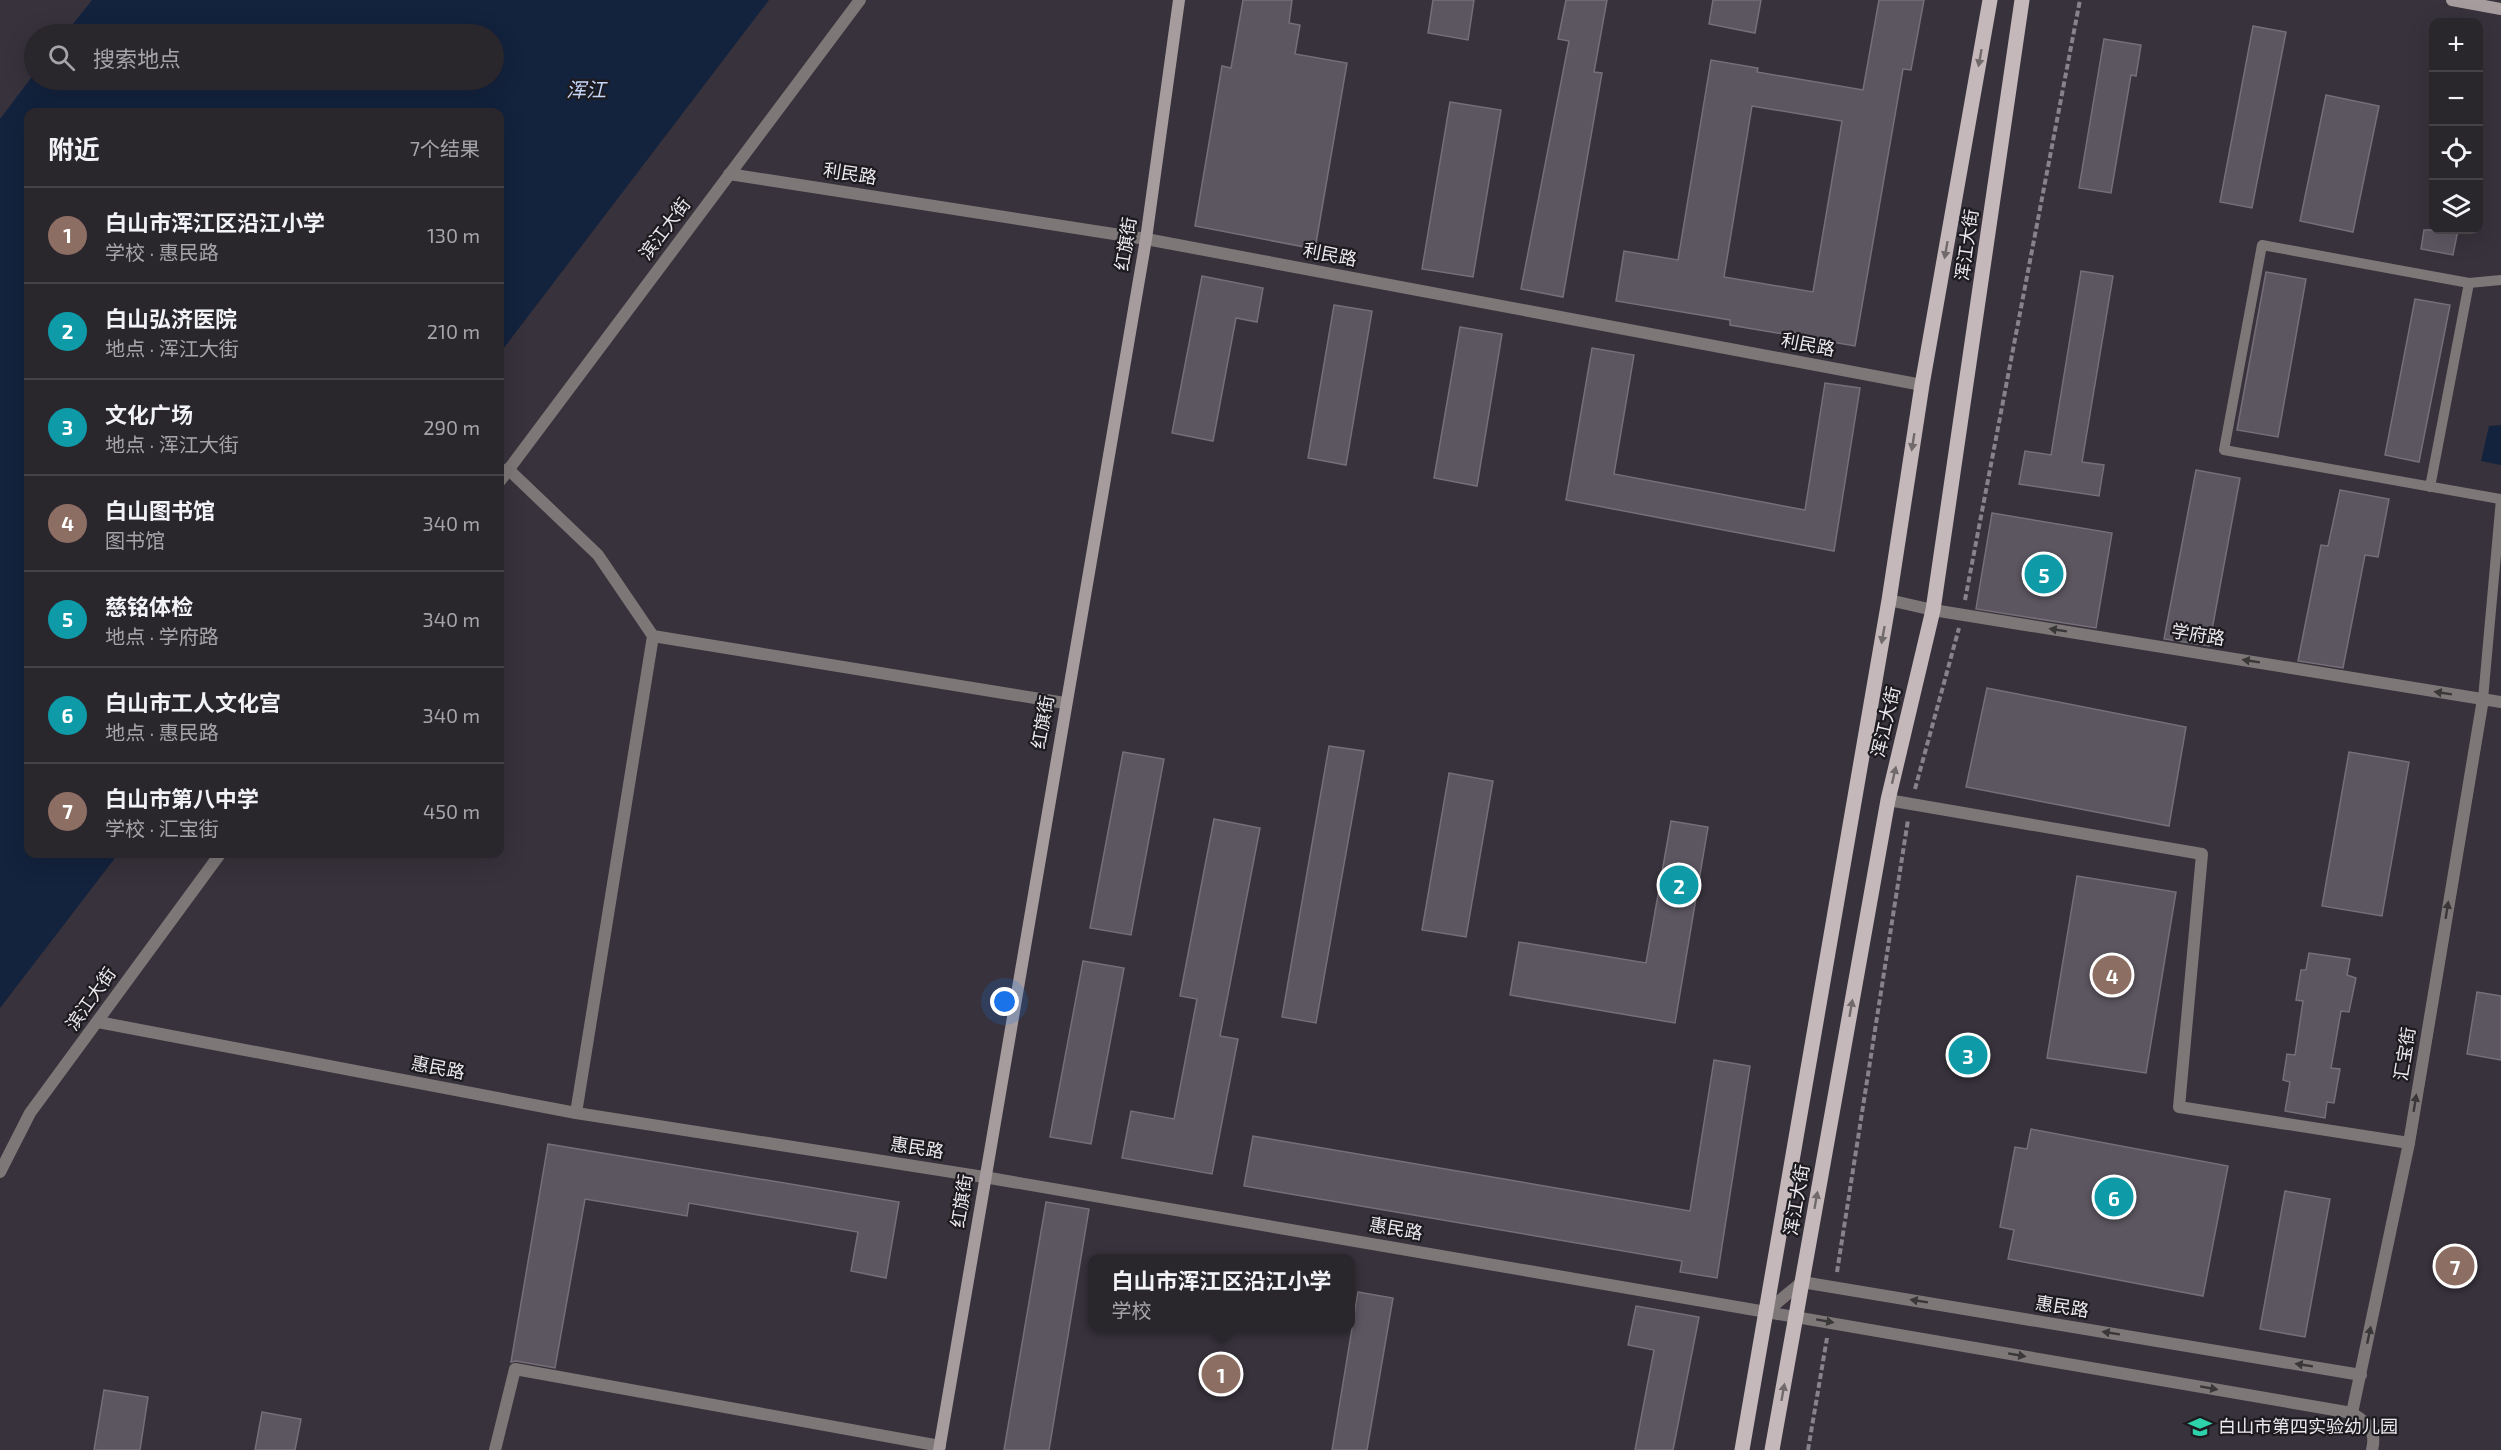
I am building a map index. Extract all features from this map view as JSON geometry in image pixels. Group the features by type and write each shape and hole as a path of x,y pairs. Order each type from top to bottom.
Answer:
{"main road":[{"name":"红旗街","path":"939,1448 1146,239 1179,0"},
{"name":"浑江大街","path":"1742,1450 1889,600 1922,385 1990,0"},
{"name":"浑江大街","path":"1772,1450 1888,800 1933,610 2022,0"},
{"path":"2452,0 2501,9"}],"street":[{"name":"滨江大街","path":"504,475 860,0"},
{"name":"利民路","path":"729,174 1146,239 1922,385"},
{"path":"508,469 598,555 653,636 576,1113"},
{"name":"学府路","path":"1889,600 1962,615 2501,702"},
{"path":"653,636 1065,703"},
{"name":"汇宝街","path":"2352,1413 2409,1143 2482,699"},
{"path":"1888,800 2202,854 2179,1107 2409,1143"},
{"name":"滨江大街","path":"0,1172 30,1113 217,858"},
{"name":"惠民路","path":"98,1022 576,1113 984,1177 2352,1413"},
{"path":"1767,1311 1802,1282"},
{"name":"惠民路","path":"1802,1282 2361,1375"},
{"path":"495,1450 515,1369 939,1448"},
{"path":"2352,1413 2369,1423 2375,1437 2372,1450"}],"lane":[{"path":"2482,699 2500,499 2224,450 2262,245 2469,283 2501,280"},
{"path":"2430,487 2469,283"}],"path":[{"path":"1835,1287 1911,804 1962,615 2080,0"},
{"path":"1808,1450 1830,1322"}],"water":[{"name":"浑江","path":"92,0 769,0 504,348 504,108 24,108 24,858 115,858 0,1008 0,119 24,87 24,90 504,90 504,24 73,24"},
{"path":"2501,425 2501,465 2481,461 2489,426"}],"building":[{"path":"1243,0 1292,0 1289,23 1300,25 1295,54 1347,63 1315,249 1195,226 1222,66 1231,68"},
{"path":"1433,0 1474,0 1468,40 1428,33"},
{"path":"1566,0 1607,0 1594,72 1602,73 1563,297 1521,289 1569,41 1558,39"},
{"path":"1713,0 1761,0 1755,33 1709,24"},
{"path":"1879,0 1924,0 1911,70 1903,69 1855,346 1730,325 1730,320 1616,301 1624,251 1678,260 1711,60 1758,68 1757,72 1863,90","holes":["1752,106 1842,121 1813,292 1724,277"]},
{"path":"2253,26 2286,32 2252,208 2220,202"},
{"path":"2104,39 2141,45 2136,76 2131,75 2111,193 2079,188"},
{"path":"2326,95 2379,106 2353,232 2300,221"},
{"path":"1450,102 1501,110 1473,277 1422,269"},
{"path":"2424,230 2429,230 2429,234 2457,234 2453,255 2421,249"},
{"path":"2081,271 2113,276 2082,462 2104,465 2099,496 2019,484 2025,451 2051,455"},
{"path":"2266,272 2306,279 2278,437 2237,430"},
{"path":"1202,276 1263,288 1257,322 1236,318 1213,441 1172,433"},
{"path":"2415,299 2450,305 2419,462 2385,455"},
{"path":"1334,305 1372,311 1346,465 1308,458"},
{"path":"1460,327 1502,334 1477,486 1434,478"},
{"path":"1592,348 1634,355 1614,474 1805,510 1825,383 1860,388 1834,551 1566,500"},
{"path":"2196,470 2240,478 2209,646 2164,639"},
{"path":"2340,490 2389,499 2378,557 2365,555 2343,668 2298,661 2321,545 2328,546"},
{"path":"1992,513 2112,533 2096,628 1976,609"},
{"path":"1987,688 2186,727 2169,826 1966,787"},
{"path":"1329,746 1364,751 1316,1023 1282,1017"},
{"path":"1123,752 1164,759 1131,935 1090,928"},
{"path":"2349,752 2409,762 2382,916 2322,906"},
{"path":"1449,773 1493,781 1466,937 1422,930"},
{"path":"1214,819 1260,828 1220,1036 1238,1039 1212,1174 1122,1158 1131,1111 1174,1119 1197,999 1180,996"},
{"path":"1671,821 1708,827 1675,1023 1510,995 1519,942 1646,963"},
{"path":"2077,876 2176,892 2146,1073 2047,1058"},
{"path":"2309,953 2350,959 2347,975 2356,978 2349,1012 2341,1011 2331,1068 2340,1069 2334,1103 2327,1102 2325,1118 2285,1111 2290,1082 2283,1080 2287,1054 2295,1055 2303,1001 2296,1000 2301,970 2306,970"},
{"path":"1083,961 1124,968 1091,1144 1050,1137"},
{"path":"2477,992 2501,996 2501,1060 2467,1054"},
{"path":"1714,1060 1750,1066 1717,1278 1680,1272 1682,1261 1244,1186 1253,1136 1690,1211"},
{"path":"2031,1129 2228,1166 2203,1296 2008,1259 2014,1230 2000,1227 2015,1147 2027,1149"},
{"path":"548,1144 899,1202 886,1278 851,1271 858,1232 689,1203 687,1216 585,1199 555,1368 511,1362"},
{"path":"2285,1191 2330,1199 2305,1337 2260,1329"},
{"path":"1046,1202 1089,1209 1049,1450 1004,1450"},
{"path":"1358,1292 1393,1298 1367,1450 1332,1450 1351,1332 1355,1332"},
{"path":"1636,1306 1699,1317 1673,1450 1635,1450 1654,1350 1628,1345"},
{"path":"104,1390 148,1397 140,1450 94,1450"},
{"path":"262,1412 301,1419 295,1450 255,1450"}],"place":[{"name":"慈铭体检","path":"2044,574"},
{"name":"白山弘济医院","path":"1679,885"},
{"name":"白山图书馆","path":"2112,975"},
{"name":"文化广场","path":"1968,1055"},
{"name":"白山市工人文化宫","path":"2114,1197"},
{"name":"白山市第八中学","path":"2455,1266"},
{"name":"白山市浑江区沿江小学","path":"1221,1374"},
{"name":"白山市第四实验幼儿园","path":"2200,1427"}]}
